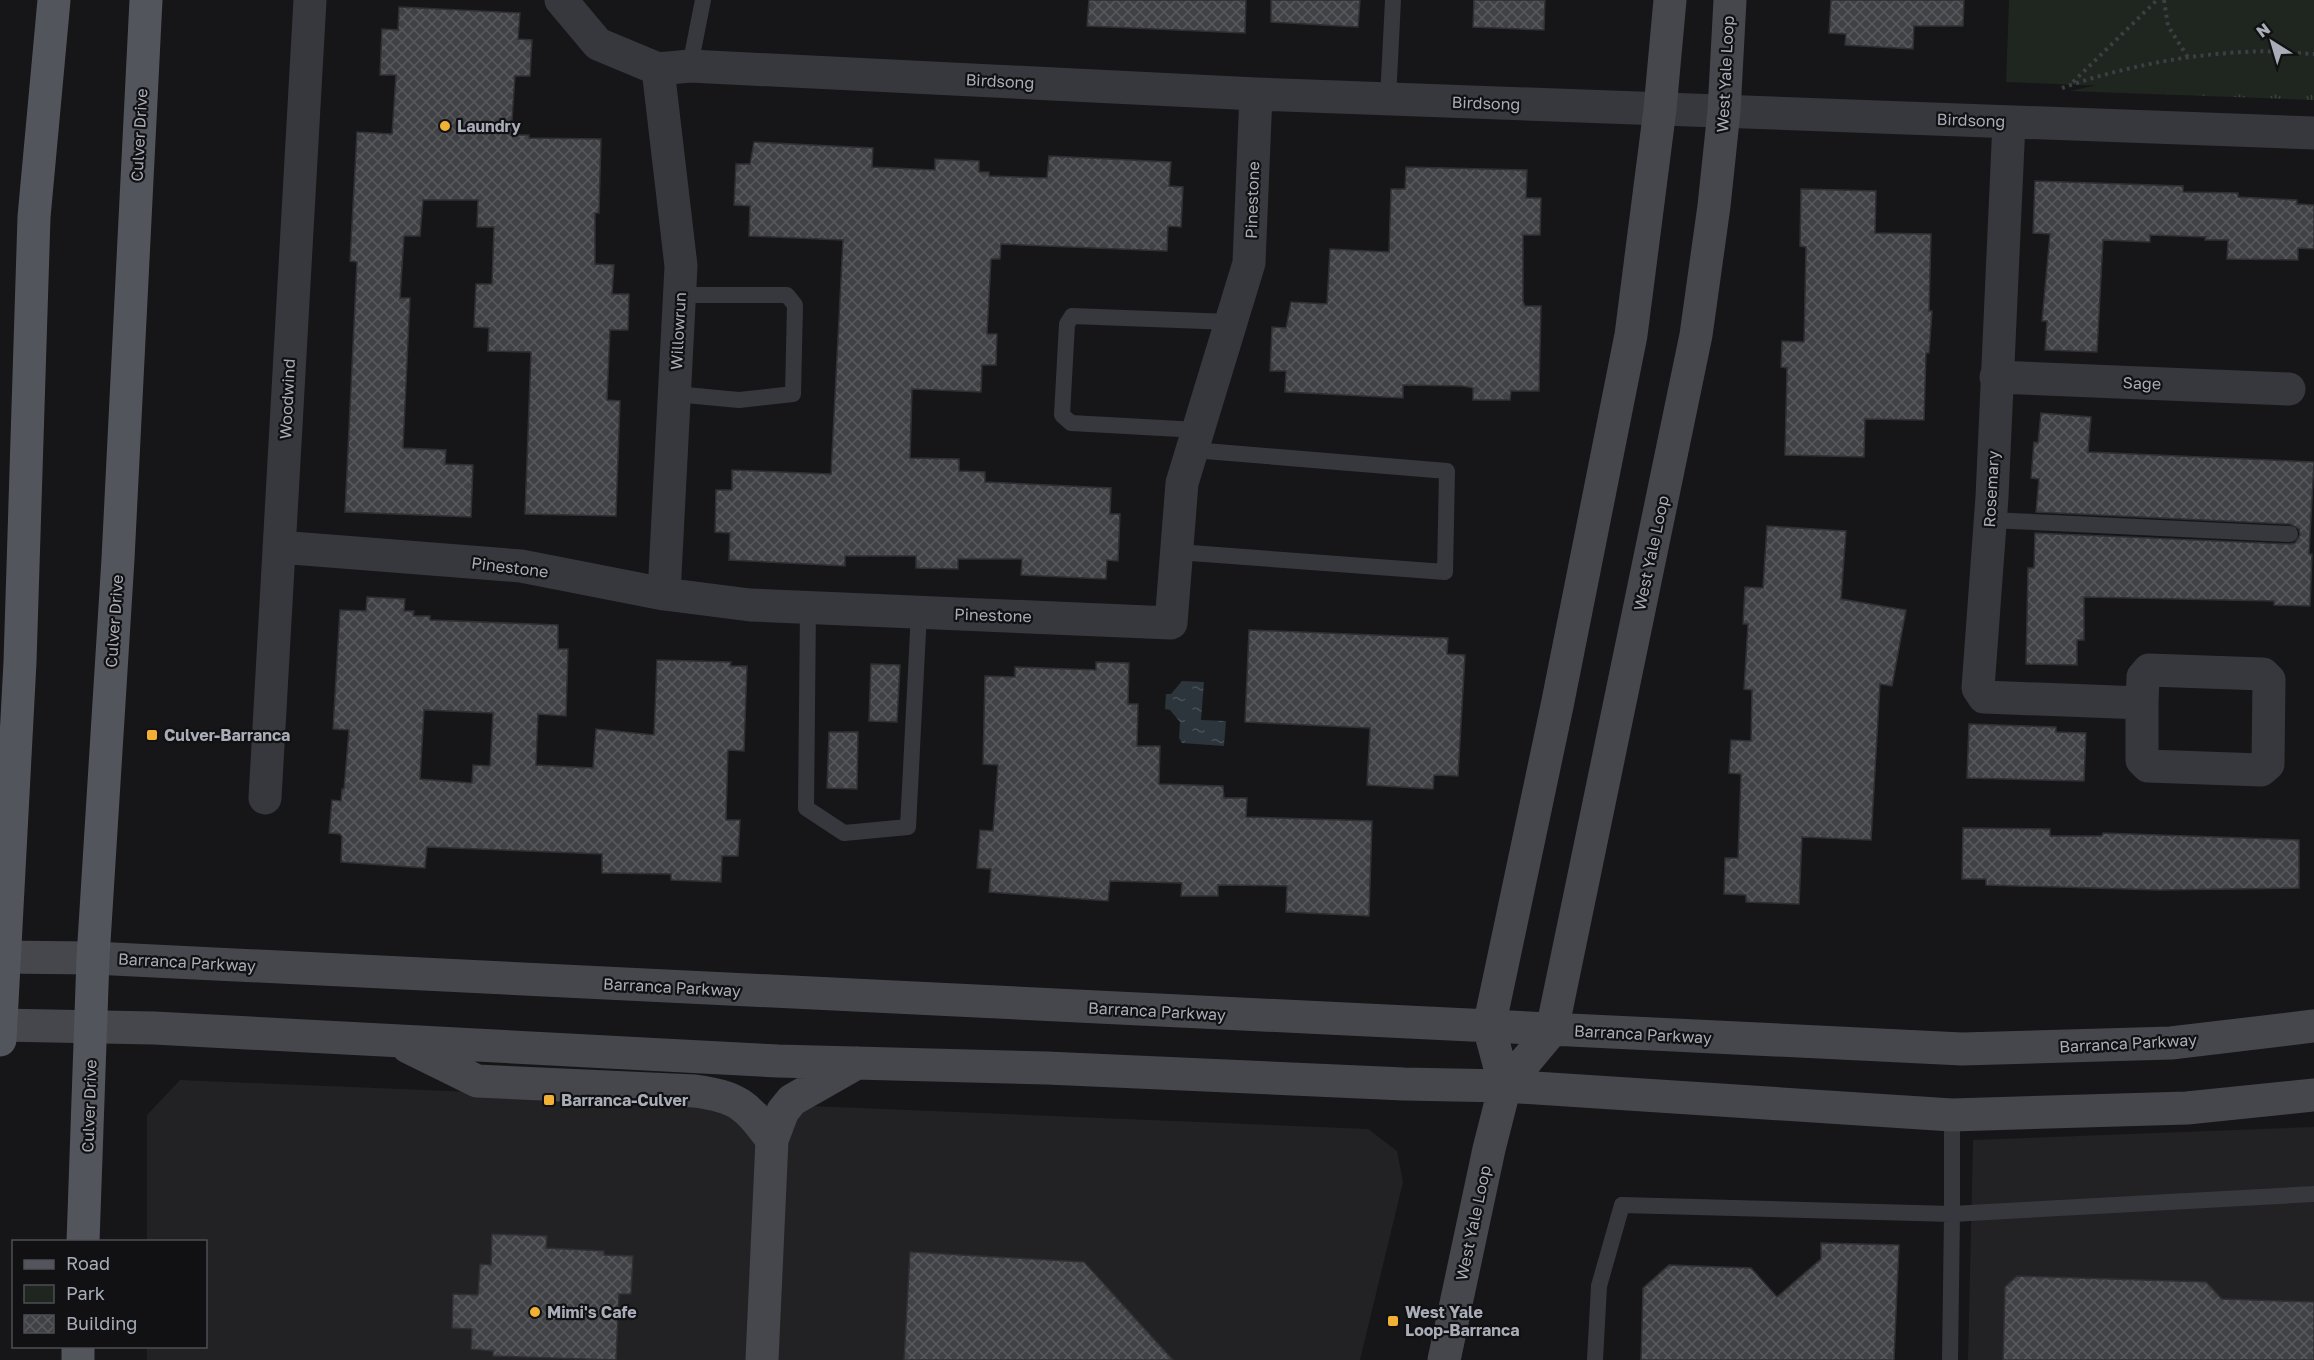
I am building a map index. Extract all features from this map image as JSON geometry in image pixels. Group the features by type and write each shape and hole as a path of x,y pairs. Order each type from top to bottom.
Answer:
{"main road":[{"path":"0,1040 2,957 20,662 34,217 54,0"},
{"name":"Culver Drive","path":"83,1240 93,958 118,559 146,0"},
{"name":"West Yale Loop","path":"1505,1086 1489,1027 1557,706 1631,335 1660,109 1670,0"},
{"name":"West Yale Loop","path":"1444,1360 1489,1149 1505,1086 1552,1030 1696,335 1714,206 1724,111 1730,0"},
{"path":"0,539 30,362"},
{"name":"Barranca Parkway","path":"2,957 93,958 1962,1049 2171,1043 2314,1026"},
{"path":"0,1025 92,1026 859,1063 1505,1086 1952,1115 2187,1108 2314,1095"},
{"path":"396,1041 477,1081 694,1091 723,1095 751,1110 772,1140"},
{"path":"762,1360 772,1140 783,1111 792,1100 859,1063"}],"street":[{"name":"Woodwind","path":"264,798 310,0"},
{"path":"561,0 598,44 658,69"},
{"name":"Birdsong","path":"658,69 690,66 1256,94 2314,133"},
{"name":"Willowrun","path":"658,69 681,266 664,594"},
{"name":"Pinestone","path":"279,548 521,566 664,594 750,605 1171,623 1182,483 1249,263 1256,94"},
{"name":"Rosemary","path":"2009,122 1990,520 1978,688 1984,696 2142,703"},
{"name":"Sage","path":"1996,377 2289,389"},
{"path":"2149,670 2263,674 2269,680 2268,764 2261,770 2148,766 2142,760 2142,703 2143,677 2149,670"}],"lane":[{"path":"690,66 703,0"},
{"path":"1388,99 1393,0"},
{"path":"675,394 739,400 793,394 795,305 787,295 680,295"},
{"path":"1177,552 1445,572 1446,471 1071,423 1062,415 1067,324 1072,316 1232,322"},
{"path":"1990,520 2290,534"},
{"path":"808,607 806,807 844,833 908,827 920,612"},
{"path":"1950,1360 1952,1115"},
{"path":"1595,1360 1599,1286 1622,1206 1952,1214 2314,1194"}],"path":[{"path":"2070,85 2157,0"},
{"path":"2164,0 2168,26 2189,59"},
{"path":"2062,88 2100,75 2189,59 2245,52 2314,54"}],"shaded area":[{"path":"180,1080 1368,1129 1397,1151 1403,1182 1360,1360 147,1360 147,1348 207,1348 207,1240 147,1240 147,1115"},
{"path":"2314,1127 2314,1360 1968,1360 1973,1140"}],"green space":[{"path":"2009,0 2314,0 2314,95 2006,82"},
{"path":"2314,61 2314,100 2070,91 2192,65"}],"water":[{"path":"1182,681 1204,682 1201,720 1226,721 1224,746 1182,743 1179,738 1180,722 1170,710 1165,709 1166,694 1171,694"}],"building":[{"path":"1089,0 1246,0 1245,33 1087,26"},
{"path":"1271,0 1360,0 1358,27 1271,22"},
{"path":"1474,0 1545,0 1544,30 1473,27"},
{"path":"1831,0 1964,0 1963,26 1914,26 1913,49 1845,45 1846,34 1829,33"},
{"path":"399,7 520,13 518,39 532,40 530,76 515,76 511,135 529,135 529,138 601,139 599,213 595,213 595,264 614,265 612,294 629,294 628,330 610,330 607,400 620,401 616,516 525,514 531,352 488,351 489,328 474,327 476,284 492,284 494,227 477,227 478,200 423,200 420,236 404,236 400,298 410,298 403,448 446,450 445,464 473,465 471,517 345,512 357,262 350,261 357,132 392,134 396,75 380,75 382,29 398,30"},
{"path":"754,142 873,148 872,167 935,170 935,159 979,161 979,172 989,172 989,176 1047,178 1049,156 1171,162 1169,186 1183,187 1181,227 1168,226 1167,251 1001,244 1000,259 991,259 987,334 997,334 996,365 982,365 981,392 912,389 910,458 959,459 959,471 985,472 985,482 1111,488 1110,514 1120,514 1118,561 1107,560 1106,579 1021,575 1022,559 958,559 958,569 916,568 916,556 845,556 845,566 729,560 730,533 715,532 716,490 732,490 732,470 831,474 843,240 749,236 750,206 734,205 736,164 750,164"},
{"path":"1406,167 1527,170 1526,198 1541,198 1540,235 1523,235 1523,301 1525,306 1541,306 1539,391 1511,391 1510,400 1473,400 1473,388 1463,386 1403,385 1403,398 1285,392 1286,371 1270,371 1272,327 1286,328 1291,302 1327,304 1330,249 1389,252 1391,189 1405,189"},
{"path":"2035,181 2183,186 2183,192 2238,193 2238,197 2297,200 2297,204 2314,205 2314,249 2298,248 2298,260 2227,259 2228,240 2150,235 2150,242 2103,240 2097,352 2045,350 2047,321 2042,321 2050,234 2033,233"},
{"path":"1801,189 1876,191 1875,233 1931,234 1929,311 1932,311 1929,353 1926,353 1924,420 1865,419 1864,457 1785,455 1787,368 1781,367 1782,341 1804,342 1806,247 1800,246"},
{"path":"2041,413 2091,417 2088,452 2314,462 2309,554 2312,554 2310,606 2274,605 2274,601 2084,597 2084,640 2077,640 2077,665 2026,664 2028,568 2034,568 2035,533 2290,544 2295,543 2300,535 2299,529 2290,524 2036,512 2039,479 2031,478 2034,442 2038,443"},
{"path":"1767,526 1846,531 1841,599 1906,610 1892,686 1880,684 1871,840 1802,837 1799,904 1746,902 1746,895 1724,894 1725,858 1738,858 1741,774 1729,773 1731,740 1751,741 1752,690 1744,689 1748,624 1743,624 1745,587 1763,588"},
{"path":"367,597 405,599 404,611 414,611 413,616 430,616 430,620 558,625 558,649 568,649 566,716 538,714 536,765 593,768 596,729 654,735 657,660 731,662 730,666 747,666 744,751 728,750 726,820 740,820 738,856 722,856 721,882 671,880 671,874 602,873 602,854 427,847 425,868 341,862 342,837 340,834 329,833 332,800 341,801 342,789 344,789 349,730 333,729 340,610 366,611","holes":["424,710 493,713 490,766 473,765 472,783 420,779"]},
{"path":"1249,630 1448,638 1447,654 1465,655 1458,776 1434,775 1433,789 1367,785 1370,728 1245,722"},
{"path":"1096,662 1129,663 1128,704 1138,704 1137,746 1160,746 1159,784 1223,786 1224,798 1247,798 1246,817 1372,821 1369,916 1286,912 1287,886 1218,885 1218,896 1181,896 1182,883 1110,881 1108,901 989,892 991,869 977,868 980,830 993,831 998,765 983,764 985,676 1015,677 1015,667 1096,670"},
{"path":"871,664 900,665 897,722 869,721"},
{"path":"1969,724 2056,727 2056,732 2086,733 2084,781 1967,778"},
{"path":"829,732 858,732 857,789 827,788"},
{"path":"1963,828 2050,829 2050,836 2102,836 2103,833 2299,840 2299,888 2159,890 1986,885 1986,879 1962,879"},
{"name":"Mimi's Cafe","path":"492,1234 547,1236 546,1248 604,1251 604,1255 633,1256 631,1294 619,1294 616,1360 493,1356 493,1351 471,1349 472,1329 452,1328 453,1294 478,1295 480,1264 491,1265"},
{"path":"1821,1243 1899,1245 1894,1360 1641,1360 1643,1288 1669,1265 1751,1268 1777,1297 1821,1259"},
{"path":"910,1252 1084,1262 1173,1360 904,1360"},
{"path":"2017,1276 2206,1282 2222,1299 2314,1302 2314,1360 2003,1360 2005,1287"}],"place":[{"name":"Laundry","path":"445,126"},
{"name":"Culver-Barranca","path":"152,735"},
{"name":"Barranca-Culver","path":"549,1100"},
{"name":"Mimi's Cafe","path":"535,1312"},
{"name":"West Yale Loop-Barranca","path":"1393,1321"}]}
